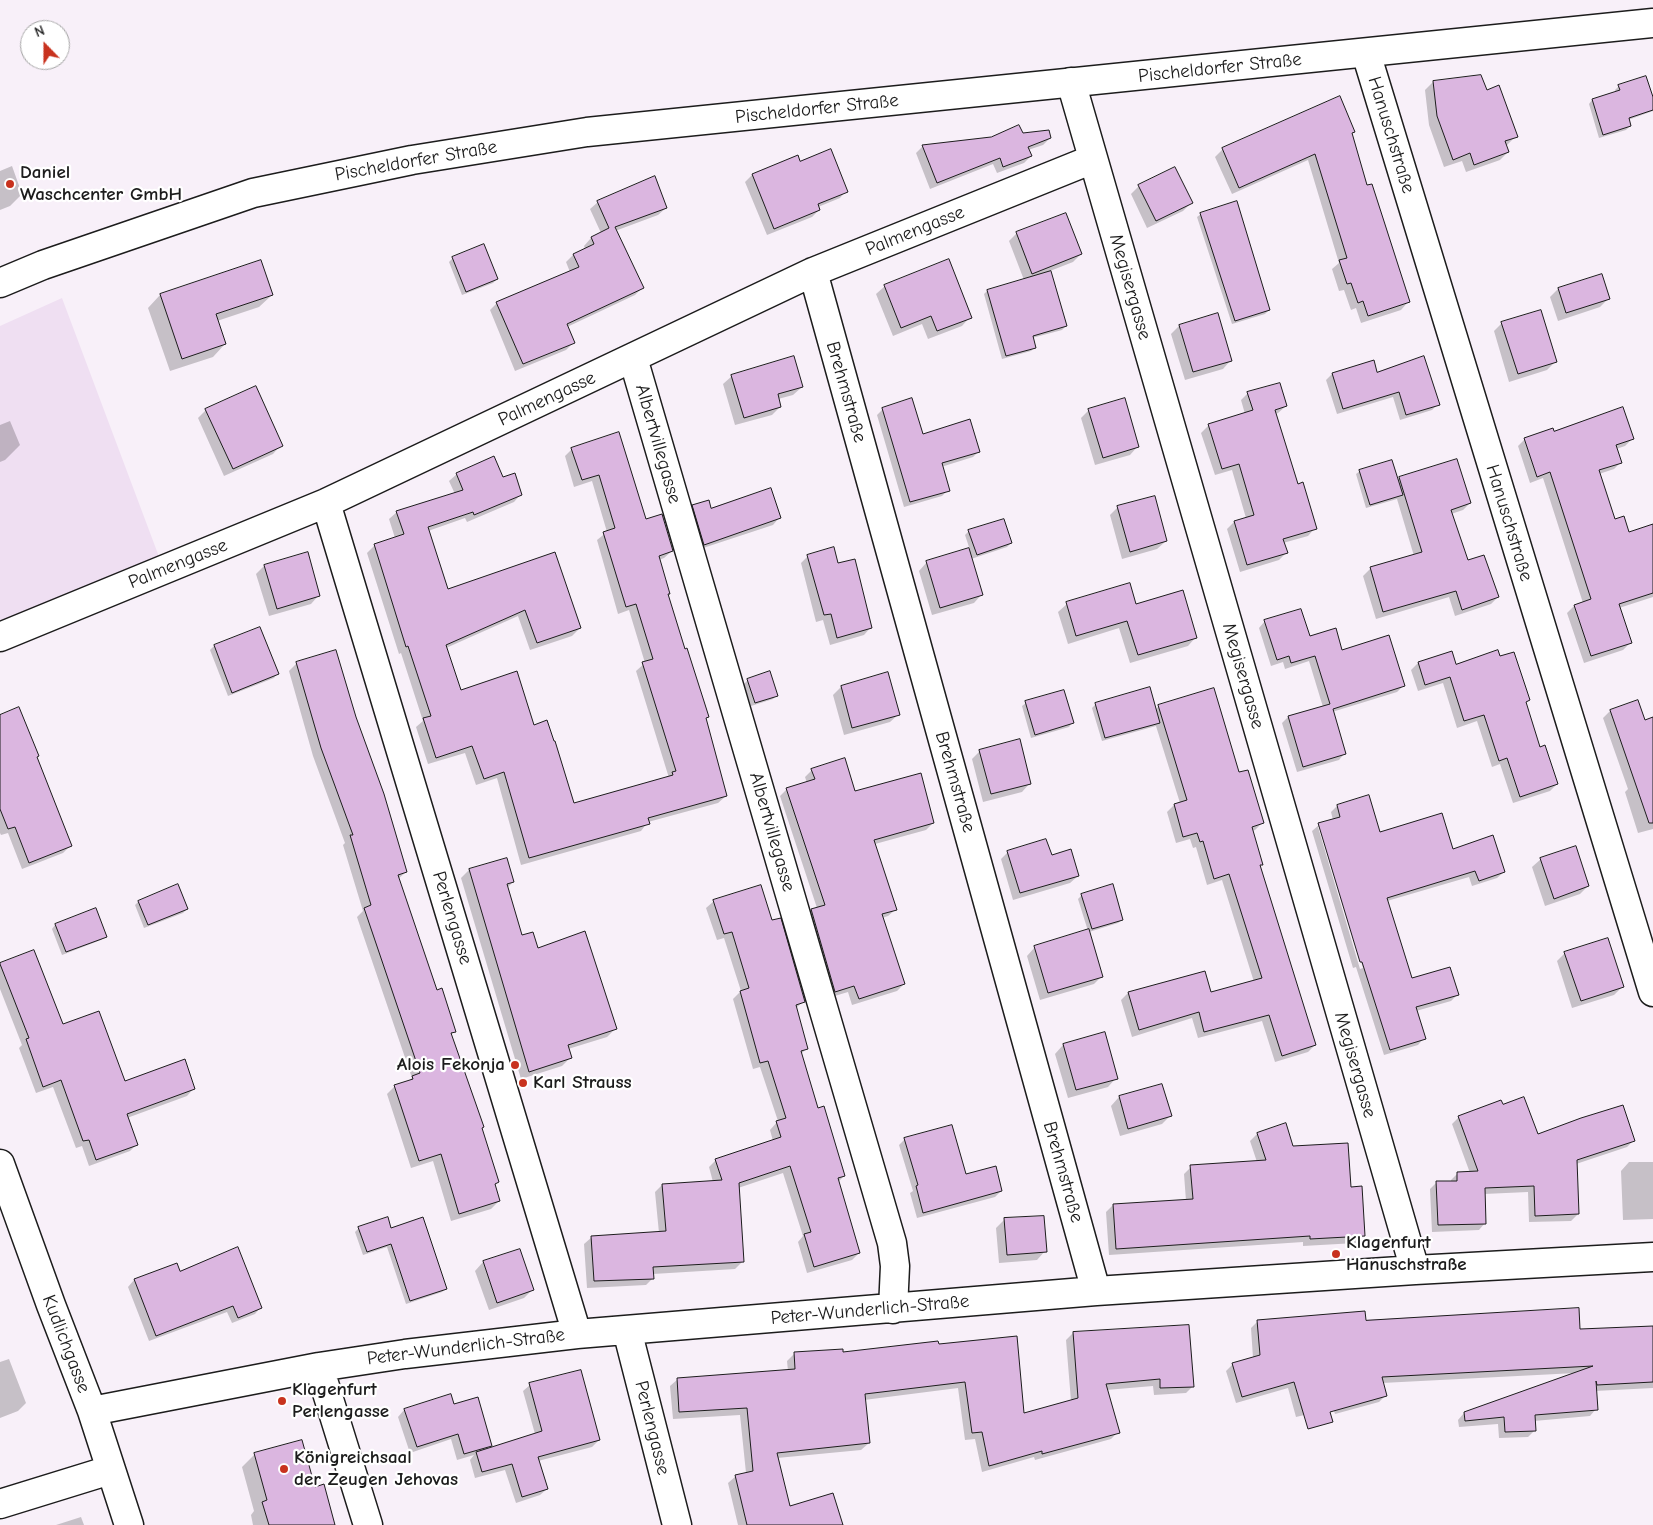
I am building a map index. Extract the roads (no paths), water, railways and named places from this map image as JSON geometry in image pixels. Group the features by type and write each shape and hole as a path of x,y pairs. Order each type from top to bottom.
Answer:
{"street":[{"name":"Pischeldorfer Straße","path":"0,283 43,266 254,193 412,160 587,132 1653,23"},
{"name":"Hanuschstraße","path":"1366,53 1653,992"},
{"name":"Megisergasse","path":"1071,82 1415,1270"},
{"name":"Palmengasse","path":"0,637 326,503 813,272 1093,159"},
{"name":"Brehmstraße","path":"813,272 1096,1291"},
{"name":"Albertvillegasse","path":"633,358 892,1242 895,1266 893,1309"},
{"name":"Perlengasse","path":"326,503 577,1334"},
{"name":"Kudlichgasse","path":"0,1164 92,1411 129,1525"},
{"name":"Peter-Wunderlich-Straße","path":"92,1411 319,1367 405,1354 577,1334 1096,1291 1415,1270 1653,1257"},
{"name":"Perlengasse","path":"627,1330 678,1525"},
{"path":"319,1367 368,1525"},
{"path":"0,1504 110,1470"}],"place":[{"name":"Daniel Waschcenter GmbH","path":"10,184"},
{"name":"Alois Fekonja","path":"515,1065"},
{"name":"Karl Strauss","path":"523,1083"},
{"name":"Klagenfurt Hanuschstraße","path":"1336,1254"},
{"name":"Klagenfurt Perlengasse","path":"282,1401"},
{"name":"Königreichsaal der Zeugen Jehovas","path":"284,1469"}]}
